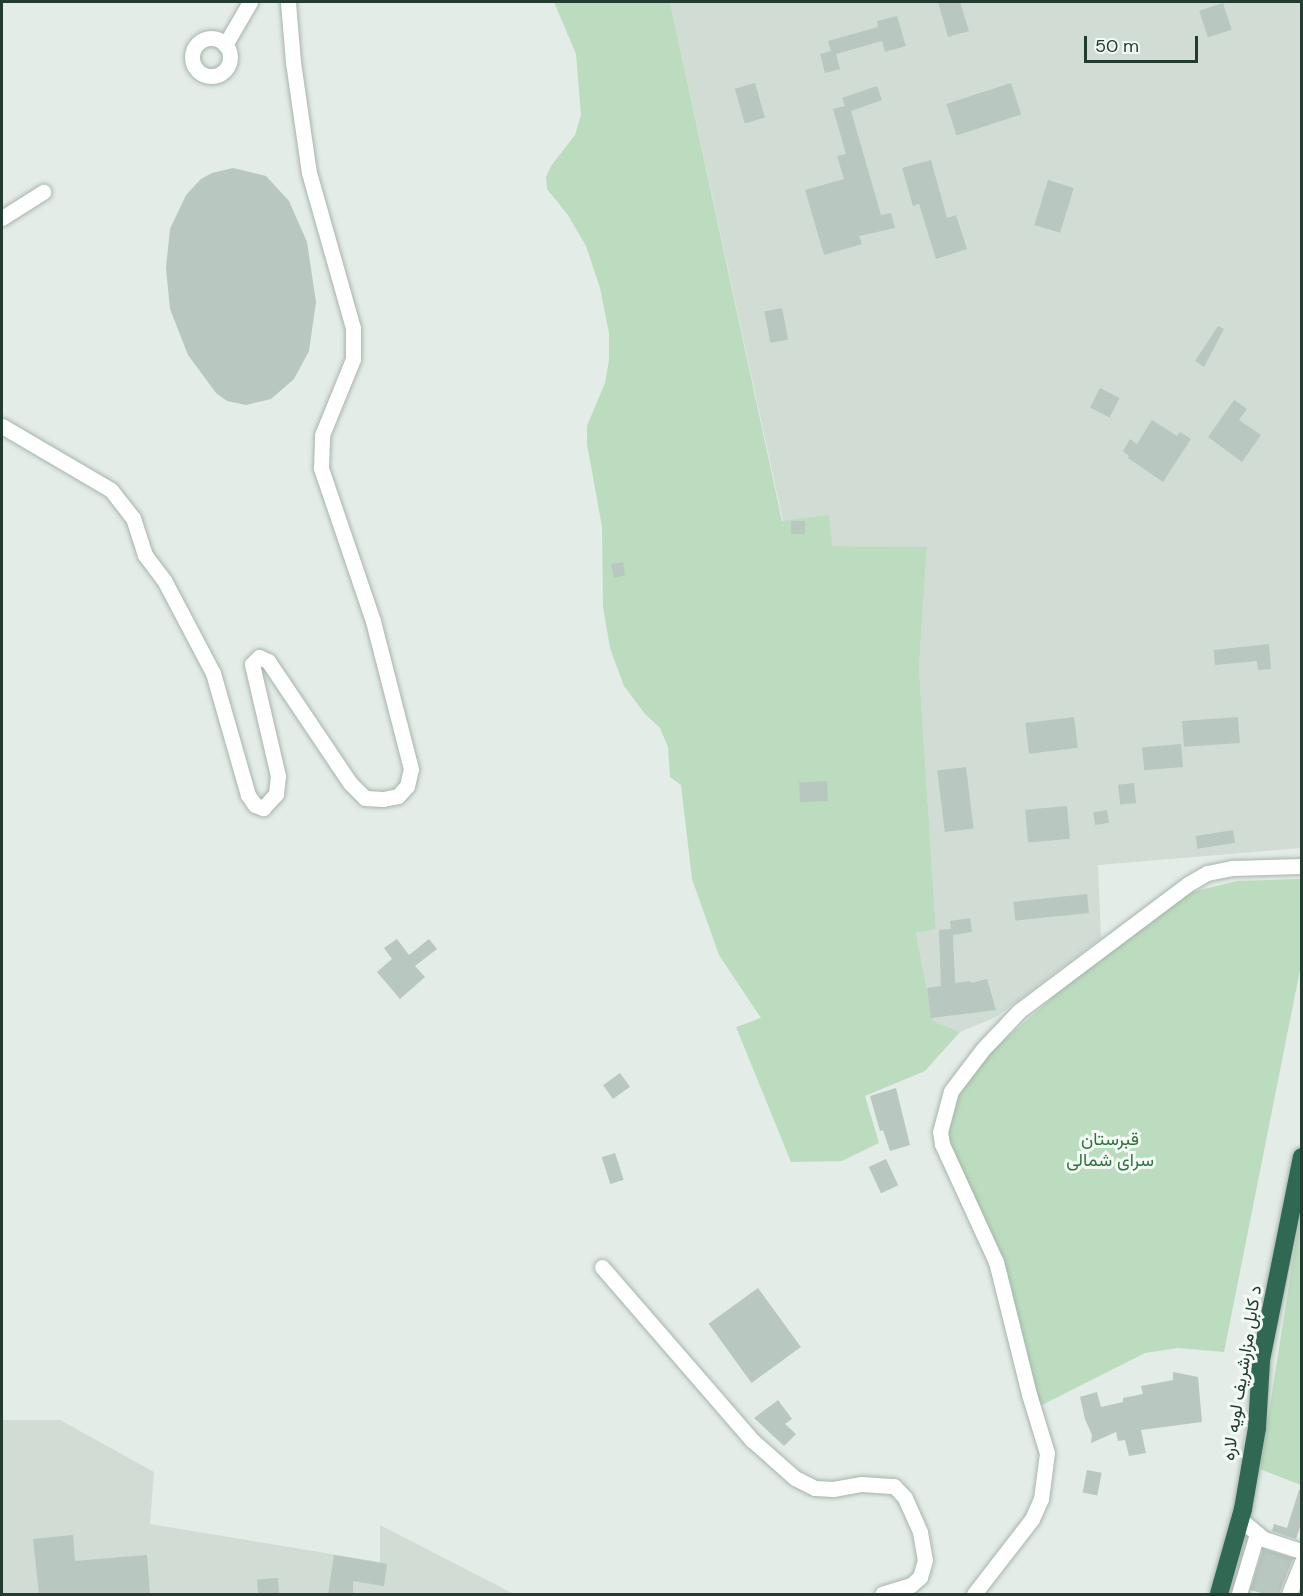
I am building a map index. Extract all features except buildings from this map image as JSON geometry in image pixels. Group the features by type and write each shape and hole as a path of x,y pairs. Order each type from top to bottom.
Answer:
{"highway":[{"name":"د کابل مزارشریف لویه لاره","path":"1220,1594 1240,1520 1257,1428 1261,1360 1302,1157"}],"street":[{"path":"225,45 250,2"},
{"path":"2,426 111,490 133,518 145,555 164,580 213,673 248,795 255,805 263,808 276,794 278,776 252,664 259,657 268,661 350,783 365,798 383,799 398,796 407,786 411,769 373,621 321,468 322,435 353,359 353,328 309,173 293,62 288,2"},
{"path":"2,218 43,192"},
{"path":"974,1594 1032,1519 1041,1499 1047,1453 1029,1394 996,1262 942,1144 940,1132 951,1091 983,1049 1019,1011 1188,884 1207,873 1232,868 1302,866"},
{"path":"602,1268 752,1440 795,1478 815,1488 862,1485 894,1486 905,1498 920,1532 925,1560 920,1577 911,1585 882,1594"},
{"path":"1240,1520 1264,1539 1302,1551"},
{"path":"1239,1594 1257,1534"},
{"path":"1289,1594 1302,1561"}],"shaded area":[{"path":"670,2 1301,2 1301,848 1098,865 1101,938 996,1017 960,1032 933,1021 916,933 936,928 919,668 927,548 832,546 783,521"},
{"path":"2,1420 60,1420 154,1472 150,1524 380,1562 380,1525 514,1594 2,1594"}],"green space":[{"path":"554,2 670,2 782,521 829,515 832,546 927,547 919,668 936,929 916,933 933,1021 960,1032 925,1071 865,1096 879,1143 842,1161 791,1162 736,1027 761,1018 719,955 692,879 681,785 670,777 668,747 660,728 645,714 624,686 610,648 603,607 602,527 587,444 587,426 605,383 609,360 609,333 600,288 586,246 568,215 547,189 546,177 551,166 575,135 581,115 576,54"},
{"name":"قبرستان سرای شمالی","path":"1301,879 1301,965 1224,1352 1178,1348 1145,1353 1032,1410 986,1243 951,1176 934,1125 951,1087 1067,985 1188,893 1237,881"},
{"path":"1301,1209 1301,1485 1260,1469"}]}
